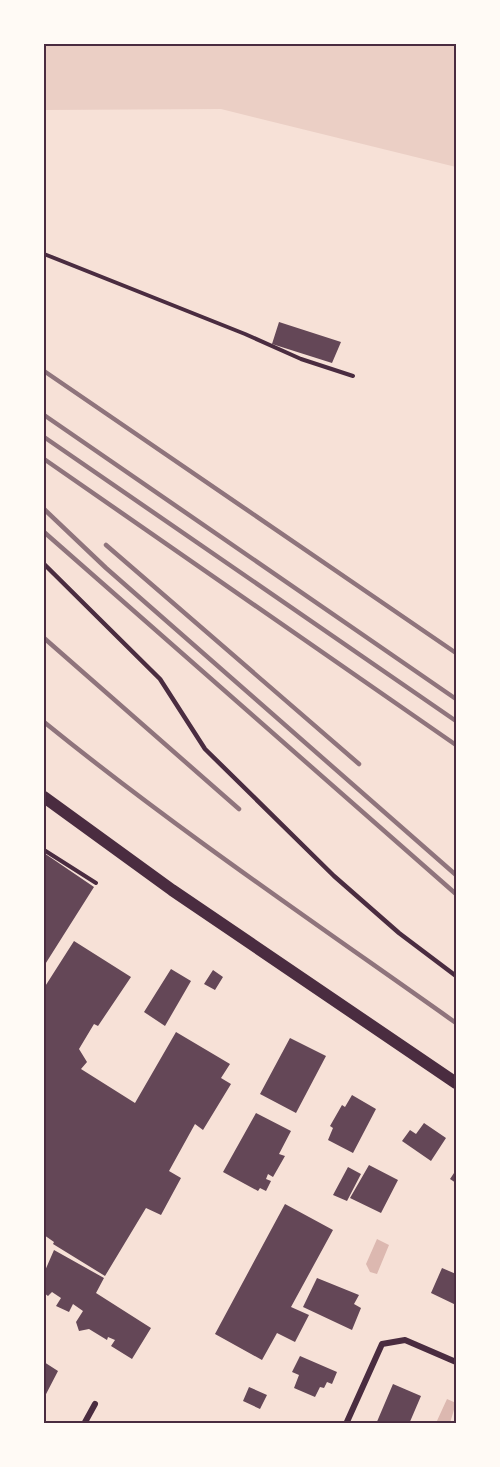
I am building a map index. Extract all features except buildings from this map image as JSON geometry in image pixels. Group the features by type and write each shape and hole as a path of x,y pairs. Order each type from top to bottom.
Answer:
{"main road":[{"path":"44,797 172,890 456,1083"}],"street":[{"path":"346,1424 382,1344 405,1340 456,1362"},
{"path":"84,1424 95,1404"}],"lane":[{"path":"44,564 160,680 205,749 334,876 399,933 456,976"}],"path":[{"path":"44,254 245,334 301,359 353,376"},
{"path":"44,850 96,883"}],"shaded area":[{"path":"44,44 456,44 456,167 221,109 44,110"},
{"path":"377,1239 389,1245 377,1274 370,1272 366,1264"},
{"path":"447,1399 456,1403 450,1423 436,1423"}],"railway":[{"path":"44,371 456,653"},
{"path":"44,415 456,699"},
{"path":"44,437 456,721"},
{"path":"44,459 456,745"},
{"path":"44,509 106,568 456,875"},
{"path":"44,532 456,894"},
{"path":"106,545 359,764"},
{"path":"44,638 239,809"},
{"path":"44,722 196,838 456,1023"}]}
